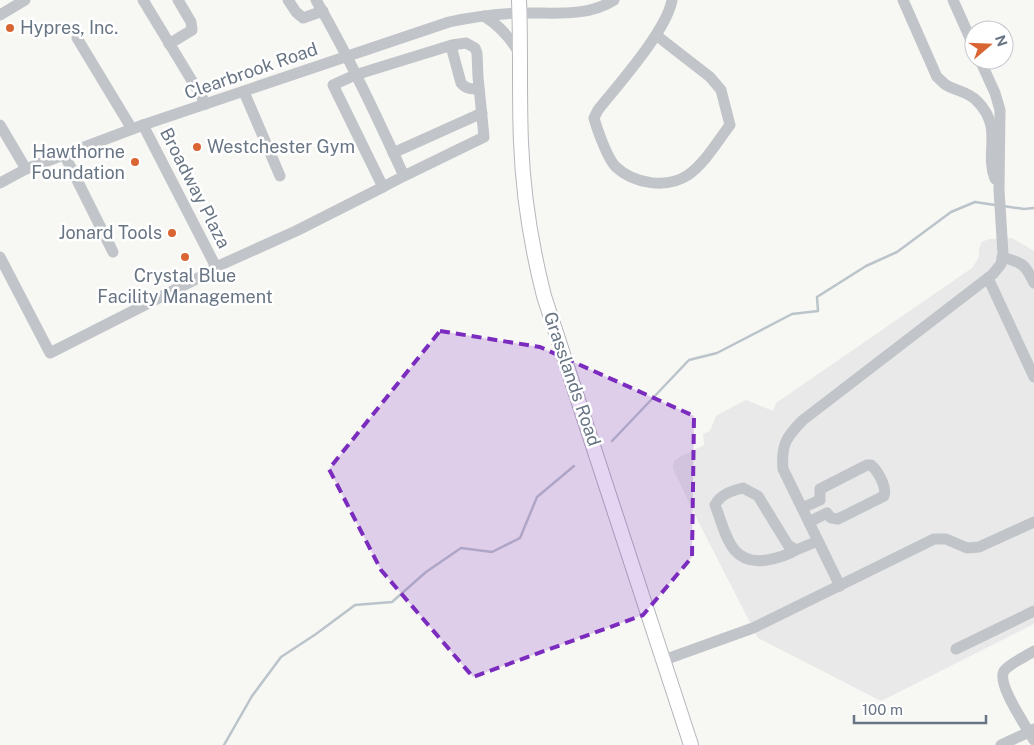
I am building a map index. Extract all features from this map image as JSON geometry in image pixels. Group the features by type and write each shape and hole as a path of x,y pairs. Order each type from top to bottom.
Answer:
{"main road":[{"name":"Grasslands Road","path":"519,7 521,143 525,198 532,249 544,296 691,745"}],"street":[{"path":"0,15 25,0"},
{"path":"142,0 206,104"},
{"path":"170,44 192,30 191,22 178,0"},
{"path":"288,0 296,12 303,18 323,11"},
{"path":"316,0 347,57 404,176"},
{"name":"Clearbrook Road","path":"0,182 26,169 138,127 449,22 519,7 573,13 593,9 614,0"},
{"path":"656,35 710,77 721,90 730,125 703,161 686,176 664,184 646,182 629,176 615,166 594,118 598,110 656,35 671,6 672,0"},
{"path":"903,0 937,77 946,85 976,99 984,108 991,123 993,176 1000,190"},
{"path":"953,0 964,24"},
{"path":"484,16 498,25 509,36 519,53"},
{"path":"406,37 412,58"},
{"name":"Broadway Plaza","path":"77,38 138,127 216,266"},
{"path":"0,257 50,352 206,274 216,266 296,231 484,137 475,48 466,43 451,46 356,75 333,85 383,187"},
{"path":"451,46 461,83 465,87 479,89"},
{"path":"840,586 783,469 782,455 785,441 803,420 988,278 1000,264 1002,257 1000,110 985,70"},
{"path":"244,92 280,176"},
{"path":"393,153 482,113"},
{"path":"0,124 26,169"},
{"path":"64,154 113,252"},
{"path":"1002,257 1020,262 1034,283"},
{"path":"988,278 1034,377"},
{"path":"867,465 871,465 874,468 884,488 884,496 838,519 831,518 826,513 820,500 820,489 867,465"},
{"path":"796,550 788,545 758,496 743,488 731,491 719,498 715,506 724,532 736,552 743,557 755,562 786,556 818,541"},
{"path":"802,508 820,500"},
{"path":"809,522 826,513"},
{"path":"664,660 753,628 934,539 946,539 967,548 978,547 1034,522"},
{"path":"956,649 1034,611"},
{"path":"1001,745 1032,734 1004,687 1002,675 1008,666 1034,651"}],"highlighted area":[{"path":"440,331 540,347 694,416 692,557 643,615 473,677 381,570 329,469"}],"shaded area":[{"path":"1012,238 1034,251 1034,624 881,701 758,638 673,469 674,461 704,445 703,434 710,431 716,416 719,414 746,400 773,411 776,403 972,268 979,257 979,249 982,242 989,239"}],"waterway":[{"path":"612,441 689,360 717,353 792,314 818,311 817,297 866,266 897,252 951,212 975,202 995,205"},
{"path":"1003,206 1024,209 1034,208"},
{"path":"224,745 252,696 281,657 355,605 392,602 426,572 461,548 492,552 520,538 537,497 574,466"}],"place":[{"name":"Hypres, Inc.","path":"10,28"},
{"name":"Westchester Gym","path":"197,147"},
{"name":"Hawthorne Foundation","path":"135,162"},
{"name":"Jonard Tools","path":"172,233"},
{"name":"Crystal Blue Facility Management","path":"185,257"}]}
